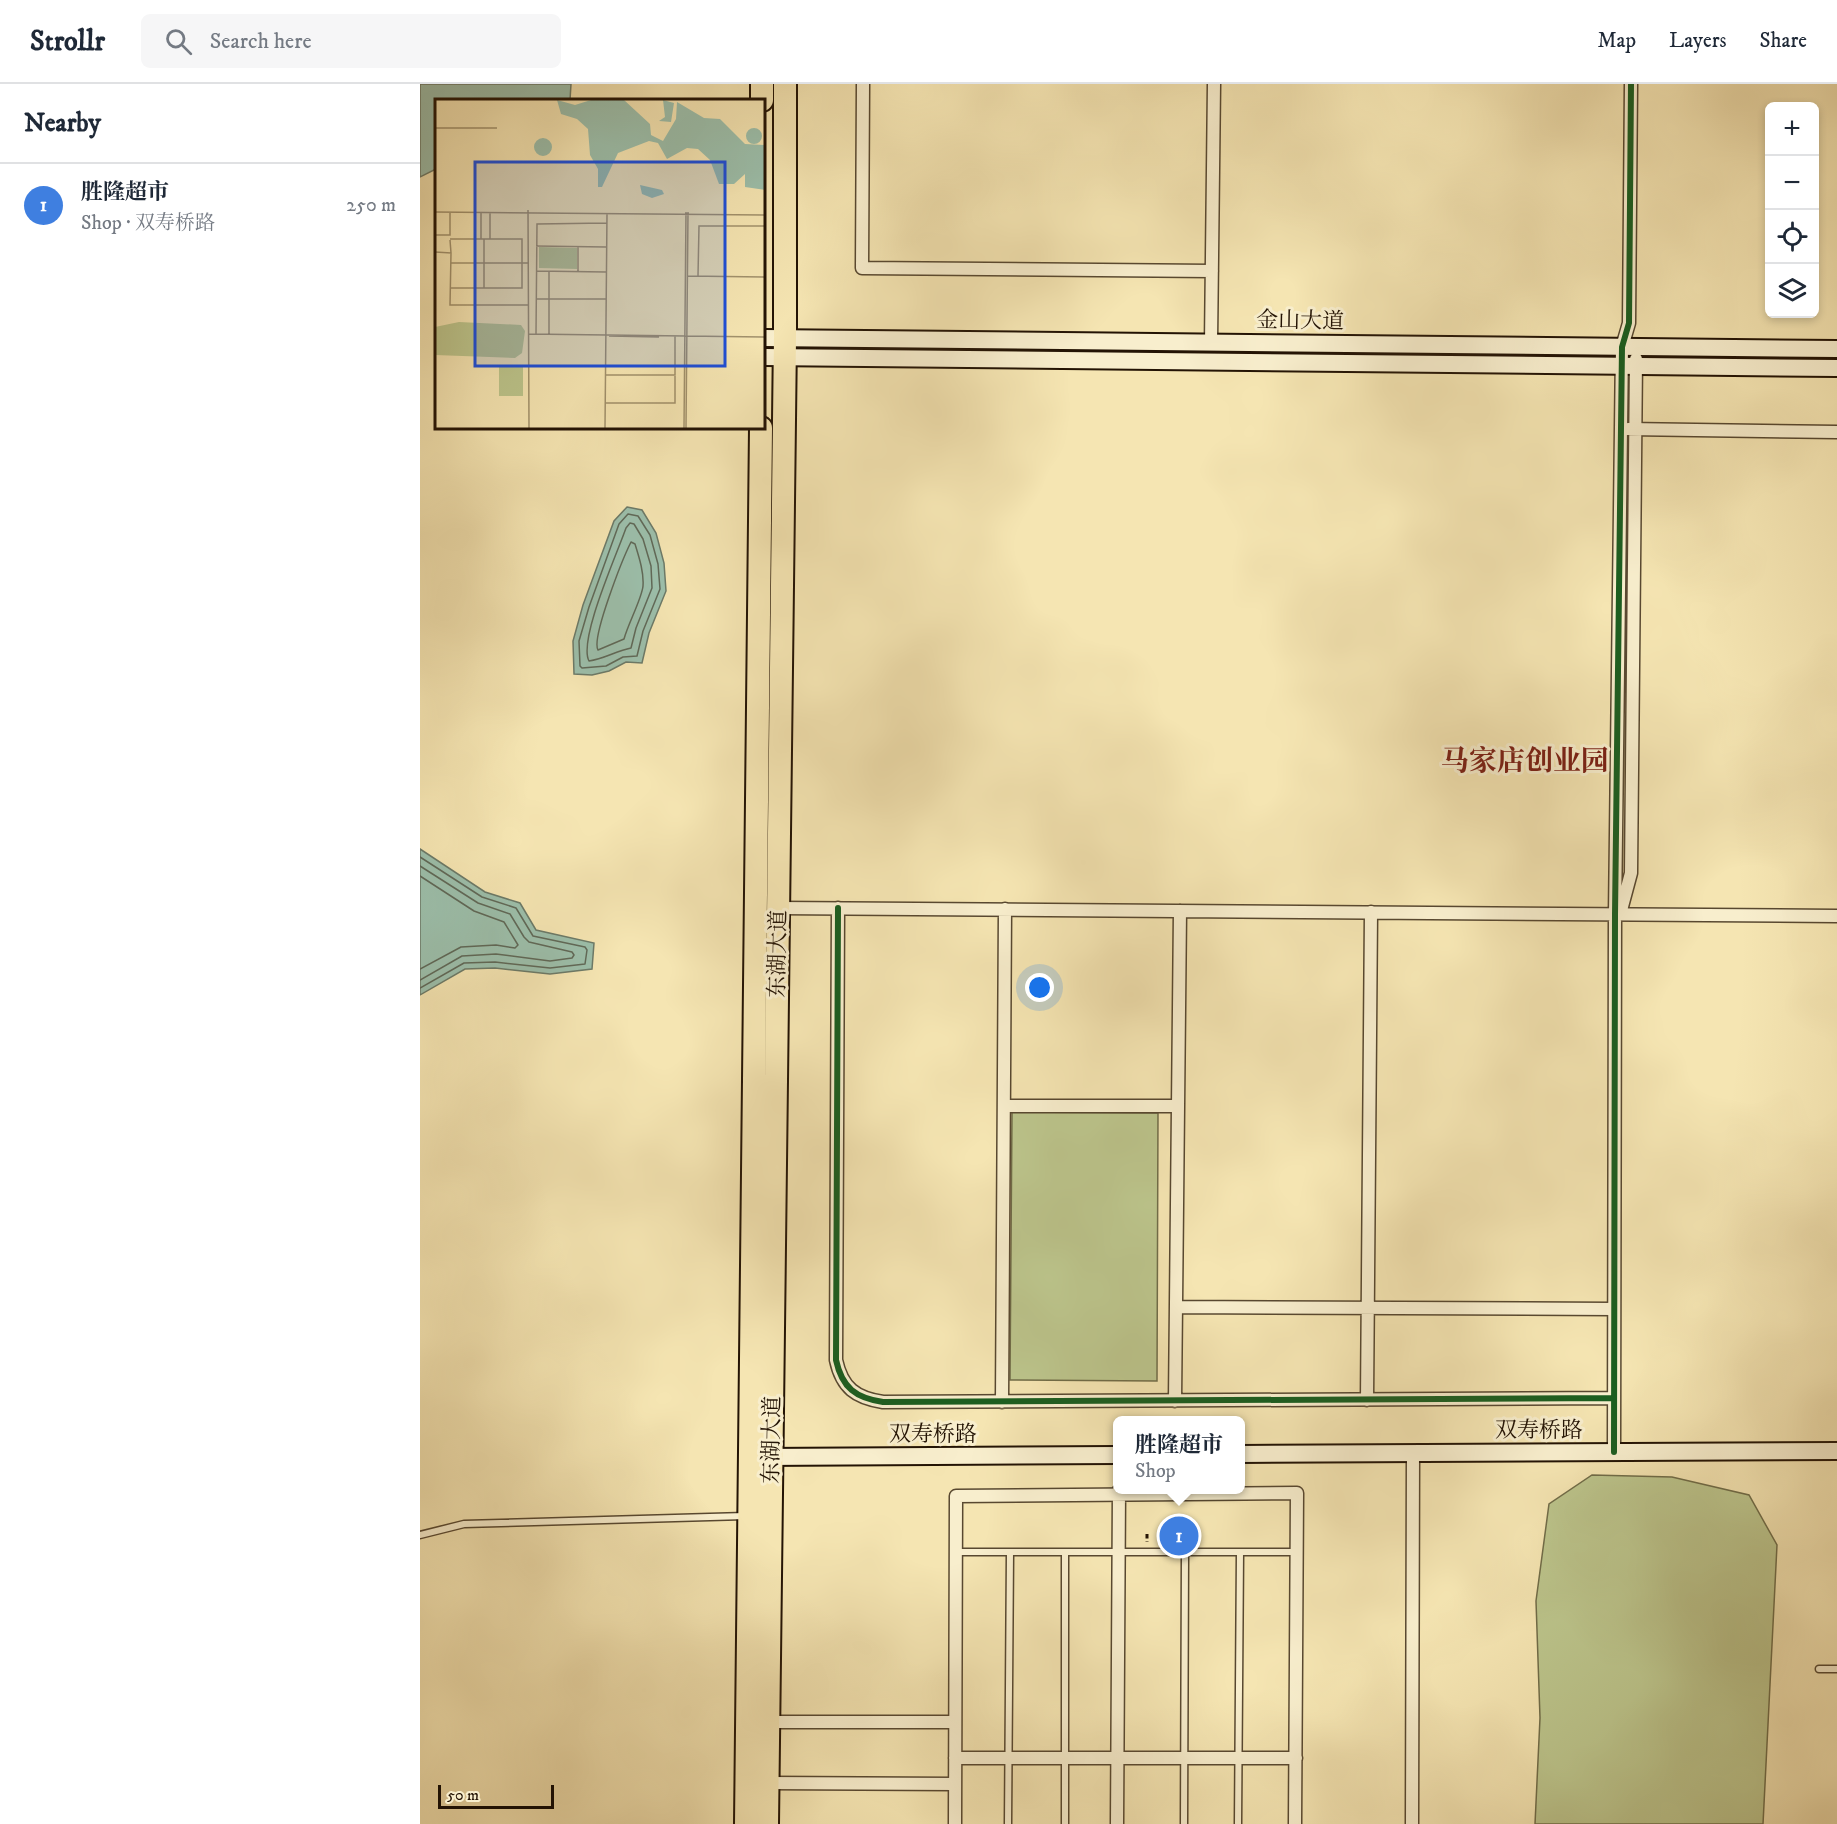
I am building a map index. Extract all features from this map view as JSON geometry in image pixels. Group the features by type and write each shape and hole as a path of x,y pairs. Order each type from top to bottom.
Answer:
{"highway":[{"name":"东湖大道","path":"746,1824 749,1516 761,1457 778,908 774,348 785,84"},
{"name":"东湖大道","path":"761,429 761,1457 768,1722 767,1824"}],"street":[{"path":"863,84 862,267 1212,271"},
{"path":"1211,343 1214,84"},
{"path":"1617,914 1631,873 1635,429 1628,347 1631,84"},
{"name":"金山大道","path":"774,348 1211,343 1837,350"},
{"name":"金山大道","path":"774,348 1629,366 1837,368"},
{"path":"1614,1452 1621,429 1629,366"},
{"path":"1621,429 1837,432"},
{"path":"778,908 1837,916"},
{"path":"838,908 836,1360 839,1376 851,1390 868,1400 883,1402 1614,1398"},
{"path":"1002,1402 1005,909"},
{"path":"1175,1401 1180,911"},
{"path":"1368,1400 1371,912"},
{"path":"1004,1106 1178,1106"},
{"path":"1176,1307 1614,1309"},
{"name":"双寿桥路","path":"1245,1454 1837,1451"},
{"path":"1412,1824 1413,1453"},
{"name":"双寿桥路","path":"761,1457 1113,1455"},
{"path":"955,1824 956,1496 1113,1492"},
{"path":"1245,1493 1297,1493 1296,1824"},
{"path":"1117,1824 1119,1494"},
{"path":"768,1722 955,1722"},
{"path":"955,1758 1296,1758"},
{"path":"768,1783 955,1784"}],"lane":[{"path":"420,1534 464,1524 749,1516"},
{"path":"956,1552 1296,1552"},
{"path":"1008,1824 1010,1552"},
{"path":"1065,1552 1065,1824"},
{"path":"1184,1824 1185,1552"},
{"path":"1239,1824 1240,1552"},
{"path":"1819,1669 1837,1669"}],"green space":[{"path":"1012,1112 1158,1113 1157,1381 1010,1380"},
{"path":"1592,1475 1672,1477 1749,1495 1777,1545 1763,1824 1535,1824 1540,1718 1536,1601 1549,1504"}],"water":[{"path":"420,84 571,84 570,99 435,99 435,170 420,177"},
{"path":"627,507 642,510 656,533 664,563 666,591 649,633 642,663 626,662 609,671 592,675 574,674 573,641 583,605 614,521"},
{"path":"420,849 485,892 520,903 536,930 594,943 592,969 550,974 495,968 465,969 420,995"}],"cycle path":[{"path":"1614,1452 1615,914 1622,347 1629,323 1631,84"},
{"path":"838,908 836,1360 846,1385 858,1394 883,1402 1614,1398"}],"place":[{"name":"胜隆超市","path":"1179,1536"}],"district":[{"name":"马家店创业园","path":"1525,761"}]}
